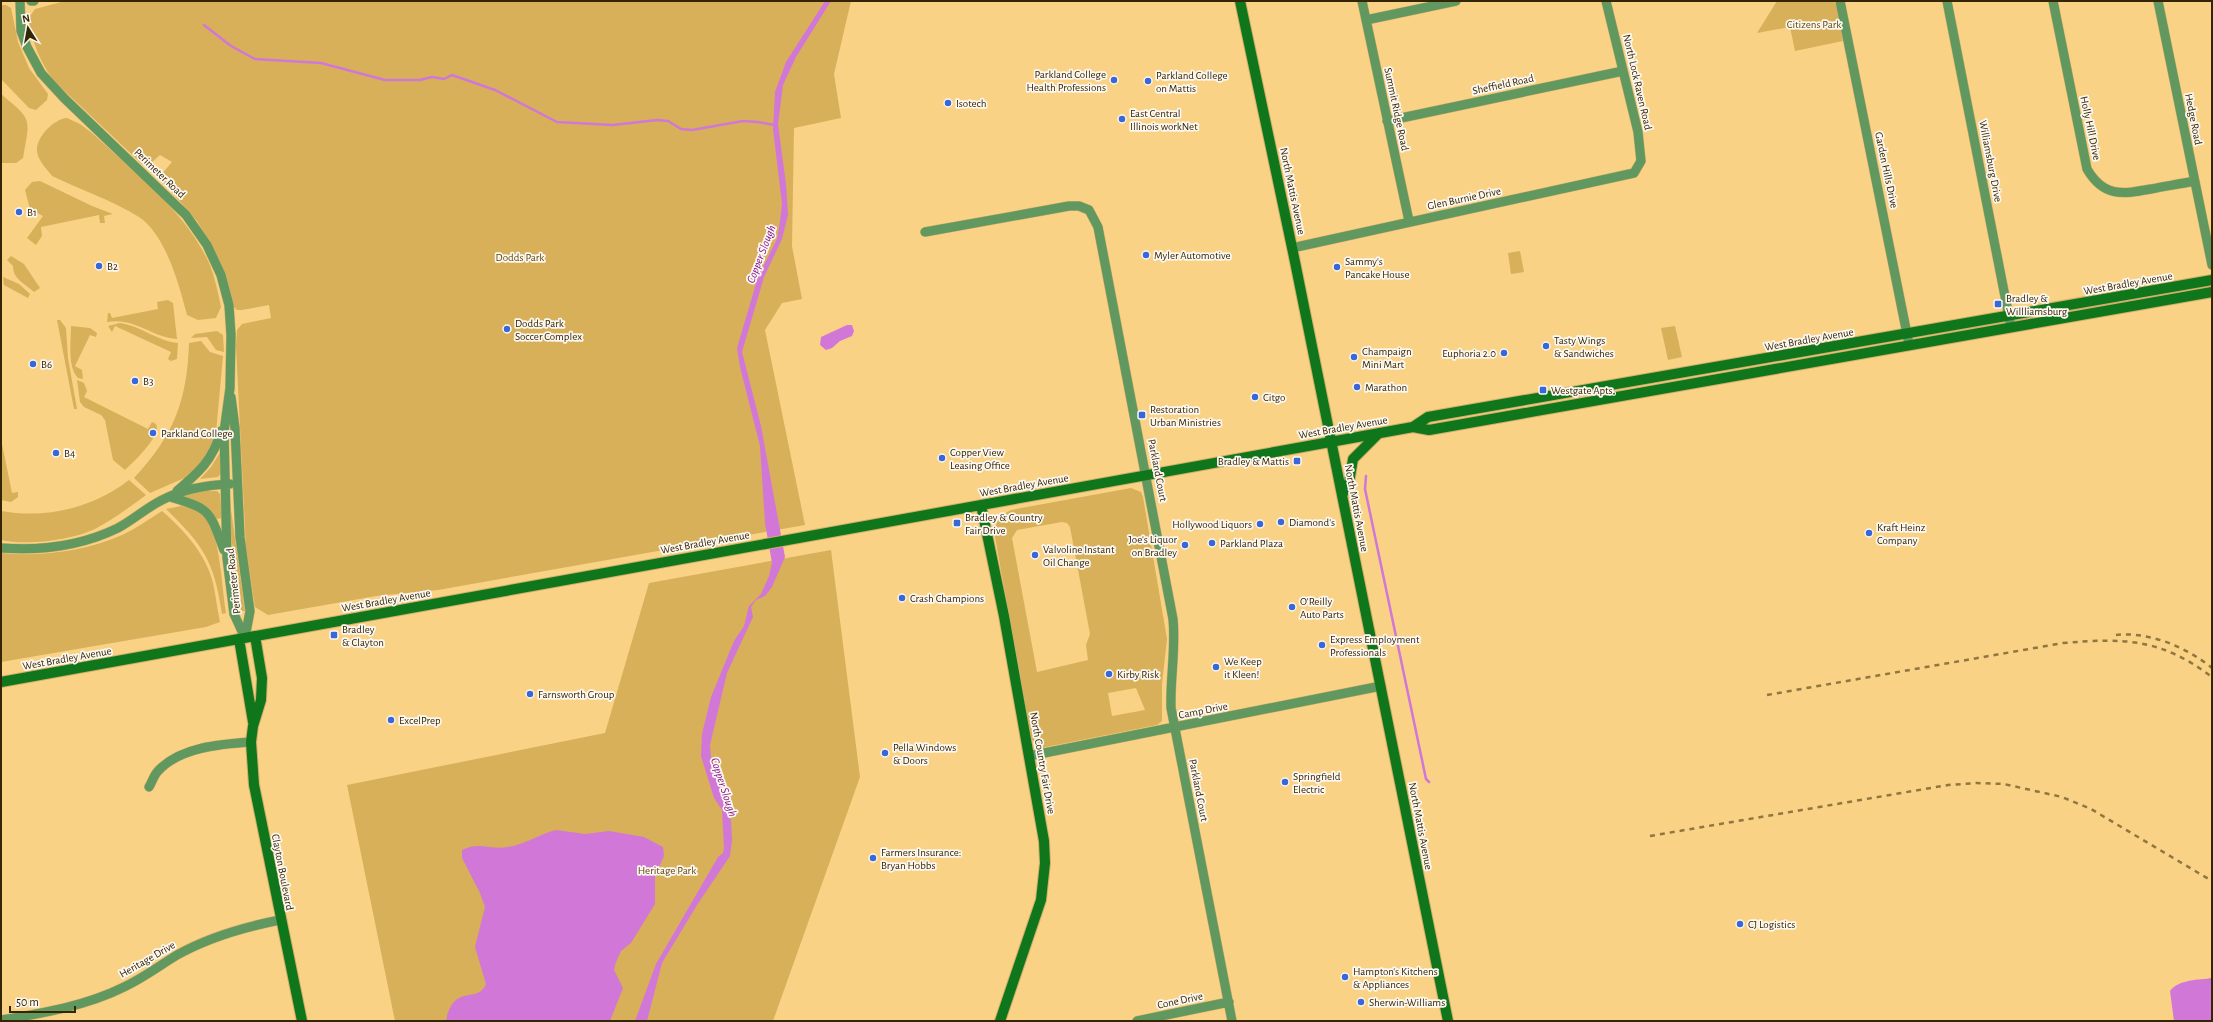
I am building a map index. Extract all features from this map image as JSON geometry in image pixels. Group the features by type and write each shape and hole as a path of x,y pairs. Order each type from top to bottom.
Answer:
{"main road":[{"name":"North Mattis Avenue","path":"1240,1 1292,248 1448,1021"},
{"name":"West Bradley Avenue","path":"1,682 1146,474 1413,427 1429,430 1909,339 2009,316 2212,280"},
{"name":"West Bradley Avenue","path":"1909,339 2011,327 2212,292"},
{"path":"1342,495 1349,483 1353,459 1380,433"},
{"name":"North Country Fair Drive","path":"981,505 1004,616 1044,841 1044,884 1030,936 1000,1021"},
{"name":"Clayton Boulevard","path":"246,638 253,726"},
{"name":"Clayton Boulevard","path":"246,638 262,678 261,700 253,726 251,742 254,785 280,920 302,1021"}],"street":[{"name":"Perimeter Road","path":"20,1 21,31 27,47 41,73 65,99 165,193 186,215 207,245 221,275 229,305 231,335 230,388 235,428 236,484 240,538 250,612 246,638"},
{"name":"Summit Ridge Road","path":"1362,1 1409,222"},
{"path":"1366,20 1456,1"},
{"name":"North Lock Raven Road","path":"1606,1 1638,132 1641,161 1638,169"},
{"name":"Garden Hills Drive","path":"1840,1 1909,339"},
{"name":"Williamsburg Drive","path":"1946,1 2011,327"},
{"name":"Holly Hill Drive","path":"2053,1 2087,169 2092,177 2106,189 2119,193 2130,193 2194,181"},
{"name":"Hedge Road","path":"2158,1 2212,265"},
{"name":"Sheffield Road","path":"1388,121 1623,71"},
{"name":"Glen Burnie Drive","path":"1292,248 1630,175 1638,169"},
{"name":"Parkland Court","path":"925,232 1070,206 1079,206 1089,210 1098,228 1146,474 1174,632 1175,652 1170,687 1175,727 1232,1021"},
{"name":"Perimeter Road","path":"230,388 226,412 224,484 227,558 234,614 246,638"},
{"path":"170,497 202,470 216,448 226,412"},
{"path":"1,548 37,549 83,541 116,529 170,497 190,489 224,484 236,484"},
{"path":"170,497 193,504 211,516 227,558"},
{"name":"Camp Drive","path":"1029,756 1380,686"},
{"path":"149,787 158,771 170,761 186,753 232,743 251,742"},
{"name":"Heritage Drive","path":"1,1020 89,1001 124,987 176,955 212,938 251,926 280,920"},
{"name":"Cone Drive","path":"1137,1021 1229,1002"}],"green space":[{"name":"Dodds Park","path":"65,1 851,1 834,74 841,118 794,128 792,246 802,299 782,303 765,330 805,525 438,590 376,596 268,615 255,607 246,549 236,346 237,330 242,324 271,318 269,305 242,310 237,310 234,307 211,244 197,221 161,180 161,175 172,162 160,155 151,163 143,165 55,82 45,68 32,36 28,19 35,9"},
{"name":"Citizens Park","path":"1777,1 1833,1 1836,4 1843,41 1795,51 1790,27 1757,33"},
{"path":"1,5 6,5 11,8 18,42 29,68 48,94 47,100 36,110 29,108 1,79"},
{"path":"1,94 24,115 27,121 28,127 23,158 16,163 1,163"},
{"path":"67,118 80,124 92,133 142,178 187,227 200,245 210,265 221,307 216,318 198,320 187,315 180,290 164,248 157,236 139,217 118,205 52,176 43,165 37,151 39,140 52,125 62,119"},
{"path":"40,181 92,206 113,214 104,216 105,223 100,223 99,215 41,227 42,236 36,245 27,238 43,216 30,209 25,190 32,182"},
{"path":"1520,251 1524,272 1511,274 1508,253"},
{"path":"11,256 24,264 40,288 34,292 17,278 13,270 13,266 7,260"},
{"path":"3,277 19,284 30,294 28,298 4,285"},
{"path":"168,300 173,303 177,339 159,335 126,322 107,322 108,313 110,313 112,318 158,309 157,302"},
{"path":"57,320 60,320 66,328 68,358 77,409 74,409"},
{"path":"120,323 135,327 170,342 178,343 177,359 171,361 168,359 171,352 115,326 112,332 108,326"},
{"path":"71,326 90,328 97,333 96,337 90,335 75,366 82,370 83,379 78,378 72,367 70,354"},
{"path":"1675,326 1682,357 1668,360 1661,328"},
{"path":"217,331 223,335 224,352 216,350 207,337 191,338 195,334"},
{"path":"201,341 210,352 223,356 216,433 212,449 189,476 150,493 134,478 159,447 176,416 185,383 189,343"},
{"path":"77,380 84,383 87,391 84,397 148,429 152,422 156,424 157,429 151,442 125,470 113,460 105,420 101,415 84,407 80,402"},
{"path":"1,439 12,493 18,492 18,497 11,502 1,500"},
{"path":"221,451 221,473 218,477 200,479 211,467"},
{"path":"129,480 146,495 95,529 74,536 49,541 11,542 1,540 1,511 35,513 68,509 100,498"},
{"path":"1131,488 1141,492 1167,639 1162,684 1162,721 1157,725 1041,748 1031,739 994,531 1000,518 1011,510","holes":["1062,522 1067,523 1070,527 1090,634 1086,645 1088,660 1037,672 1012,538 1017,530","1136,688 1145,710 1112,716 1108,693"]},
{"path":"203,491 217,491 220,494 222,518 217,519 206,508 198,503 182,499 183,496"},
{"path":"229,495 245,611 241,611 230,528"},
{"path":"181,506 192,508 201,512 211,525 220,563 226,613 222,614 215,580 211,567 205,556 190,534 166,509"},
{"path":"162,511 186,534 200,552 210,572 220,622 206,627 1,662 1,553 31,554 63,552 78,549 108,541 122,535"},
{"name":"Heritage Park","path":"831,550 860,777 773,1021 395,1021 347,785 605,733 649,583"}],"shaded area":[{"path":"825,1 831,1 796,57 783,85 778,124 786,184 788,215 782,239 764,277 742,352 761,426 785,557 772,587 765,596 756,600 751,607 753,617 727,673 710,745 711,758 731,820 732,840 730,856 697,905 662,963 647,1021 635,1021 656,964 718,857 723,853 724,848 722,810 714,798 701,756 702,734 711,697 734,641 744,626 749,606 761,594 769,576 772,563 765,523 760,446 740,367 737,348 758,277 777,239 780,221 782,204 773,129 775,92 786,62"},
{"path":"847,325 852,325 854,331 852,336 840,341 832,348 826,350 820,345 821,337"},
{"path":"556,830 585,834 609,831 644,837 663,847 664,856 655,876 655,904 631,943 621,951 616,962 614,970 623,988 610,1021 446,1021 454,1002 460,998 477,993 482,990 486,984 475,947 485,907 480,893 462,858 462,850 474,846 501,848 514,846"},
{"path":"2212,978 2212,1021 2174,1021 2170,991 2174,987 2184,982"}],"waterway":[{"path":"204,25 231,46 255,59 321,63 385,80 420,80 432,77 444,79 452,75 495,90 557,122 613,125 657,120 668,121 681,129 692,130 743,121 775,125"},
{"path":"1366,476 1365,489 1426,779 1429,782"}],"railway":[{"path":"2116,635 2129,634 2155,638 2167,642 2192,654 2212,668"},
{"path":"1767,695 2063,643 2085,641 2124,641 2158,648 2193,664 2212,677"},
{"path":"1650,836 1948,785 1977,783 2004,784 2062,797 2091,809 2212,881"}],"place":[{"name":"Parkland College Health Professions","path":"1114,80"},
{"name":"Parkland College on Mattis","path":"1148,81"},
{"name":"Isotech","path":"948,103"},
{"name":"East Central Illinois workNet","path":"1122,119"},
{"name":"B1","path":"19,212"},
{"name":"Myler Automotive","path":"1146,255"},
{"name":"B2","path":"99,266"},
{"name":"Sammy's Pancake House","path":"1337,267"},
{"name":"Bradley & Willliamsburg","path":"1998,304"},
{"name":"Dodds Park Soccer Complex","path":"507,329"},
{"name":"Tasty Wings & Sandwiches","path":"1546,346"},
{"name":"Euphoria 2.0","path":"1504,353"},
{"name":"Champaign Mini Mart","path":"1354,357"},
{"name":"B6","path":"33,364"},
{"name":"B3","path":"135,381"},
{"name":"Marathon","path":"1357,387"},
{"name":"Westgate Apts.","path":"1543,390"},
{"name":"Citgo","path":"1255,397"},
{"name":"Restoration Urban Ministries","path":"1142,415"},
{"name":"Parkland College","path":"153,433"},
{"name":"B4","path":"56,453"},
{"name":"Copper View Leasing Office","path":"942,458"},
{"name":"Bradley & Mattis","path":"1297,461"},
{"name":"Diamond's","path":"1281,522"},
{"name":"Bradley & Country Fair Drive","path":"957,523"},
{"name":"Hollywood Liquors","path":"1260,524"},
{"name":"Kraft Heinz Company","path":"1869,533"},
{"name":"Parkland Plaza","path":"1212,543"},
{"name":"Joe's Liquor on Bradley","path":"1185,545"},
{"name":"Valvoline Instant Oil Change","path":"1035,555"},
{"name":"Crash Champions","path":"902,598"},
{"name":"O'Reilly Auto Parts","path":"1292,607"},
{"name":"Bradley & Clayton","path":"334,635"},
{"name":"Express Employment Professionals","path":"1322,645"},
{"name":"We Keep it Kleen!","path":"1216,667"},
{"name":"Kirby Risk","path":"1109,674"},
{"name":"Farnsworth Group","path":"530,694"},
{"name":"ExcelPrep","path":"391,720"},
{"name":"Pella Windows & Doors","path":"885,753"},
{"name":"Springfield Electric","path":"1285,782"},
{"name":"Farmers Insurance: Bryan Hobbs","path":"873,858"},
{"name":"CJ Logistics","path":"1740,924"},
{"name":"Hampton's Kitchens & Appliances","path":"1345,977"},
{"name":"Sherwin-Williams","path":"1361,1002"}],"water label":[{"name":"Copper Slough","path":"761,254"},
{"name":"Copper Slough","path":"724,787"}]}
